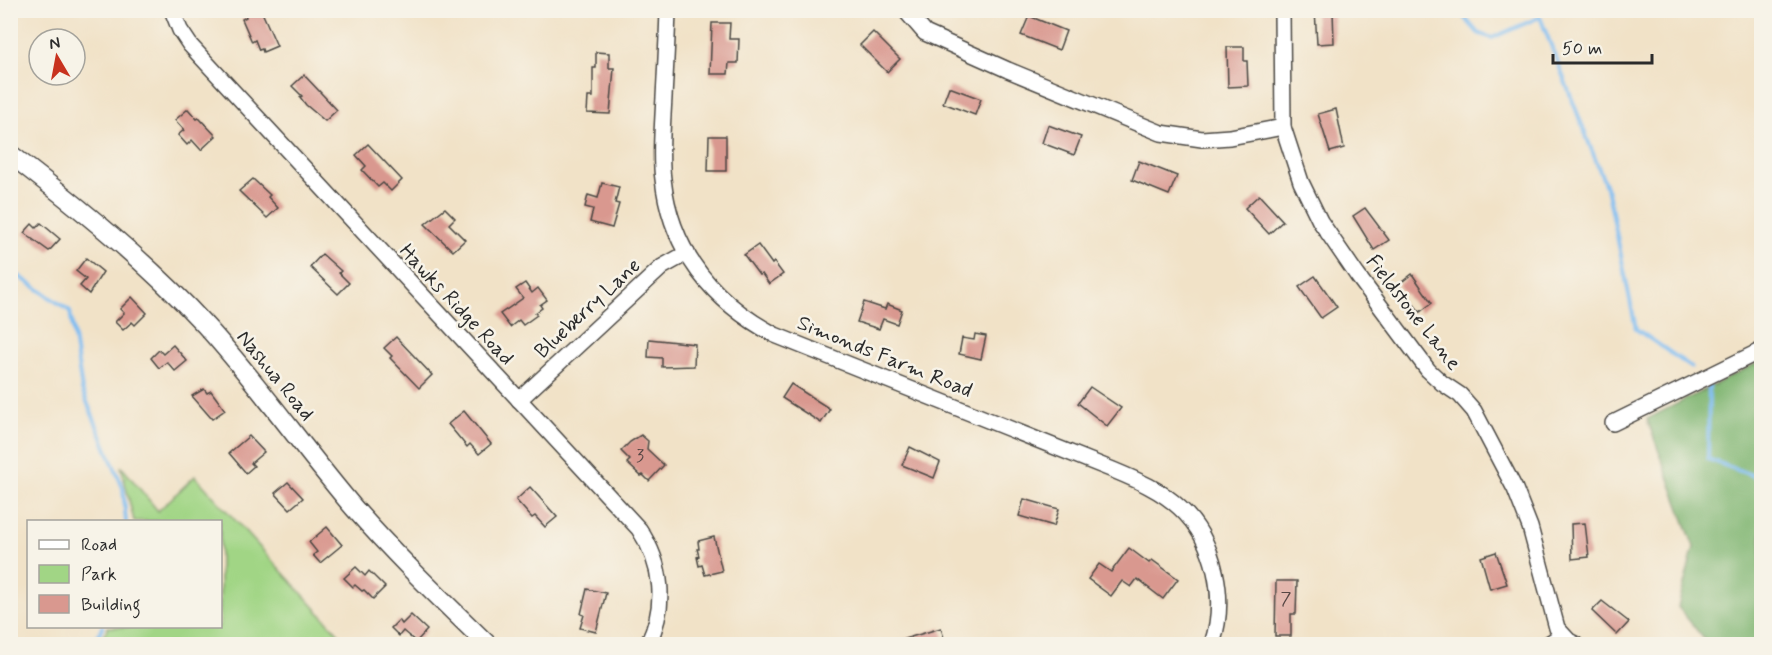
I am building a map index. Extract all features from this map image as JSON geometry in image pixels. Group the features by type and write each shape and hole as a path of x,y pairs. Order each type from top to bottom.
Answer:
{"main road":[{"name":"Nashua Road","path":"10,154 117,239 184,304 240,365 361,516 487,645"}],"street":[{"name":"Hawks Ridge Road","path":"172,10 180,30 190,45 632,522 650,547 659,576 661,597 658,617 648,645"},
{"name":"Simonds Farm Road","path":"668,10 662,170 670,213 687,253 710,286 729,305 756,325 775,335 1113,470 1150,486 1170,499 1189,517 1212,560 1219,596 1218,622 1212,645"},
{"path":"905,10 925,33 1161,133 1202,139 1283,128"},
{"name":"Fieldstone Lane","path":"1282,10 1283,128 1301,182 1320,220 1428,370 1460,395 1474,411 1515,489 1530,526 1552,613 1562,635 1575,645"},
{"name":"Blueberry Lane","path":"519,400 664,265 687,253"},
{"path":"1613,423 1761,350"},
{"path":"1548,645 1562,635"}],"green space":[{"path":"1761,361 1761,644 1708,644 1678,607 1694,547 1647,419"},
{"path":"121,466 158,511 195,476 348,644 99,644 107,628 222,628 222,520 134,520"}],"building":[{"path":"244,10 261,10 277,46 263,52 262,49 259,50 255,40 252,42 242,19 246,17"},
{"path":"1315,10 1333,10 1334,43 1317,44"},
{"path":"1029,16 1066,31 1059,50 1021,35"},
{"path":"712,23 730,23 729,39 739,39 738,63 729,63 728,74 710,74"},
{"path":"873,32 900,59 887,72 860,45"},
{"path":"1227,47 1244,47 1248,86 1228,87"},
{"path":"596,52 609,53 609,68 614,68 610,114 587,113 588,97 593,97 593,68 596,68"},
{"path":"304,75 337,110 325,121 306,105 300,97 302,96 292,86"},
{"path":"949,87 981,99 975,115 943,103"},
{"path":"188,109 216,136 201,150 192,140 187,145 178,135 184,130 175,120"},
{"path":"1336,109 1344,148 1330,152 1318,114"},
{"path":"1048,125 1081,137 1074,155 1042,143"},
{"path":"709,136 726,136 726,171 708,171"},
{"path":"368,144 402,180 391,191 383,183 378,187 362,170 366,166 356,155"},
{"path":"1139,161 1177,176 1169,195 1132,180"},
{"path":"253,179 270,195 268,197 278,208 267,218 239,191"},
{"path":"602,183 619,187 615,203 619,204 612,228 590,222 593,209 585,207 588,195 598,198"},
{"path":"1259,195 1283,221 1269,234 1245,208"},
{"path":"445,208 455,218 449,224 465,240 453,251 425,224"},
{"path":"1365,208 1389,240 1374,250 1353,216"},
{"path":"41,223 60,239 49,251 24,233 32,224 36,228"},
{"path":"758,245 772,264 774,262 783,274 769,284 744,255"},
{"path":"322,254 341,271 339,273 349,283 338,294 310,267"},
{"path":"86,258 103,272 89,294 80,286 86,279 76,271"},
{"path":"1412,274 1432,303 1420,312 1398,285"},
{"path":"1315,276 1337,307 1321,318 1299,287"},
{"path":"525,283 532,293 538,288 547,300 540,305 542,308 535,313 537,315 523,325 519,320 510,327 500,314 523,298 516,289"},
{"path":"132,297 147,313 135,325 132,322 123,330 115,322 124,313 120,309"},
{"path":"864,302 885,309 887,304 902,310 897,324 883,319 879,329 857,322"},
{"path":"975,334 986,336 981,359 959,354 962,338 974,340"},
{"path":"396,337 432,375 419,388 390,358 392,356 384,348"},
{"path":"649,339 695,344 694,366 662,367 662,358 648,357"},
{"path":"173,345 187,361 175,371 167,362 159,368 151,358 159,350 163,354"},
{"path":"791,384 830,409 821,423 782,398"},
{"path":"1090,387 1121,408 1107,426 1078,403"},
{"path":"204,389 207,393 211,391 225,410 212,419 192,396"},
{"path":"464,411 491,444 479,454 470,444 467,447 448,424"},
{"path":"641,435 648,441 647,449 664,465 649,481 627,463 630,460 621,451"},
{"path":"249,436 264,452 251,463 254,466 246,473 229,453"},
{"path":"910,447 940,462 934,478 902,465"},
{"path":"288,482 303,498 290,509 275,493"},
{"path":"530,487 557,517 545,527 535,516 532,518 516,500"},
{"path":"1024,499 1059,509 1054,526 1019,516"},
{"path":"1585,523 1589,557 1572,559 1571,524"},
{"path":"327,527 342,545 320,563 313,555 317,552 309,542"},
{"path":"714,537 722,571 705,575 702,565 699,566 697,557 699,556 698,541"},
{"path":"1129,548 1149,563 1152,560 1178,579 1163,599 1137,579 1131,587 1122,581 1111,596 1088,579 1099,564 1111,572"},
{"path":"1496,552 1507,584 1490,589 1481,557"},
{"path":"356,567 365,576 369,571 385,587 373,599 364,590 362,591 355,585 353,587 344,578"},
{"path":"1276,581 1297,581 1296,614 1291,614 1291,636 1275,636"},
{"path":"587,589 606,593 596,632 580,628"},
{"path":"1602,601 1629,622 1617,635 1592,611"},
{"path":"411,615 427,630 416,642 403,631 399,636 391,628 399,620 402,624"},
{"path":"941,628 946,645 895,645 894,642"}],"waterway":[{"path":"1458,10 1478,33 1492,38 1540,17 1608,192 1636,329 1691,367"},
{"path":"10,270 70,311 82,390 123,488 126,520"},
{"path":"1709,386 1708,459 1762,479"},
{"path":"93,644 102,628"}]}
